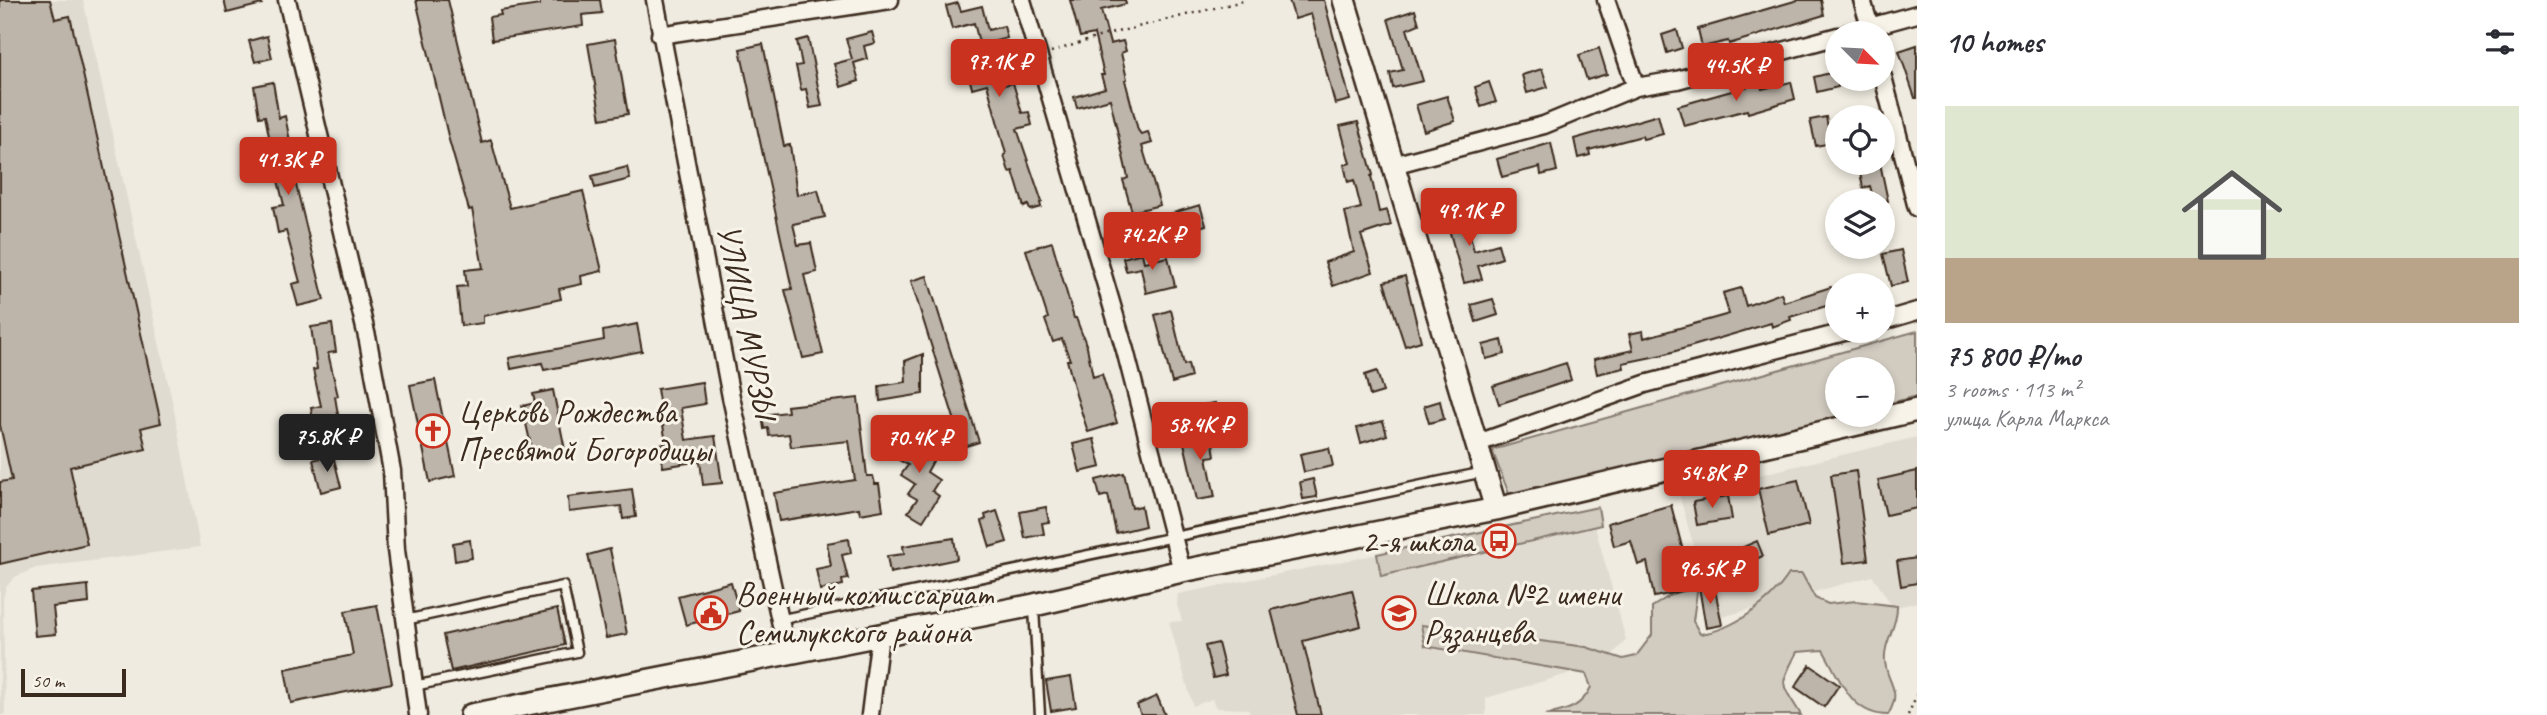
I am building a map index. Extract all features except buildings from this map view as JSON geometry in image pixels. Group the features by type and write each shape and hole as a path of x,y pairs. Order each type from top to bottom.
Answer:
{"street":[{"path":"287,0 368,341 393,471 396,550 418,715"},
{"name":"УЛИЦА МУРЗЫ","path":"655,0 731,397 787,652"},
{"path":"660,35 890,0"},
{"path":"1022,0 1125,351 1182,571"},
{"path":"1344,0 1496,509"},
{"path":"1606,0 1636,87"},
{"path":"1862,0 1868,21"},
{"path":"1895,21 1917,13"},
{"path":"1392,165 1544,125 1636,87 1677,80 1825,40"},
{"path":"1887,91 1917,208"},
{"path":"1895,317 1917,311"},
{"path":"1478,443 1645,384 1825,337"},
{"path":"471,715 1034,605 1182,571 1496,509 1917,410"},
{"path":"870,715 880,635"}],"lane":[{"path":"778,620 1484,472"},
{"path":"405,620 563,586 577,652 414,686"},
{"path":"1034,605 1040,715"}],"path":[{"path":"1039,56 1105,35 1247,0"},
{"path":"1908,715 1917,694"}],"shaded area":[{"path":"0,0 83,0 173,405 200,547 36,568 15,577 6,587 3,599 5,715 0,715"},
{"path":"1917,331 1917,396 1895,402 1895,357 1825,357 1825,420 1511,499 1492,450 1874,343 1895,343 1895,337"},
{"path":"1917,437 1917,602 1893,608 1873,576 1714,619 1679,494"},
{"path":"1598,507 1601,525 1381,576 1377,554"},
{"name":"Школа №2 имени Рязанцева","path":"1591,512 1626,640 1605,663 1486,698 1486,715 1251,715 1248,709 1216,708 1212,699 1193,706 1169,622 1182,621 1177,605 1178,594"},
{"path":"1789,574 1802,574 1815,598 1828,604 1856,601 1897,606 1885,654 1886,669 1894,693 1888,715 1864,709 1855,702 1823,650 1797,652 1787,673 1784,685 1801,715 1546,715 1567,709 1583,700 1591,687 1586,674 1425,646 1421,625 1586,647 1623,659 1636,656 1652,635 1652,607 1699,577 1693,621 1700,634 1725,627 1750,613 1772,595"}],"place":[{"name":"Церковь Рождества Пресвятой Богородицы","path":"433,431"},
{"name":"2-я школа","path":"1499,541"},
{"name":"Военный комиссариат Семилукского района","path":"711,613"},
{"name":"Школа №2 имени Рязанцева","path":"1399,613"}]}
